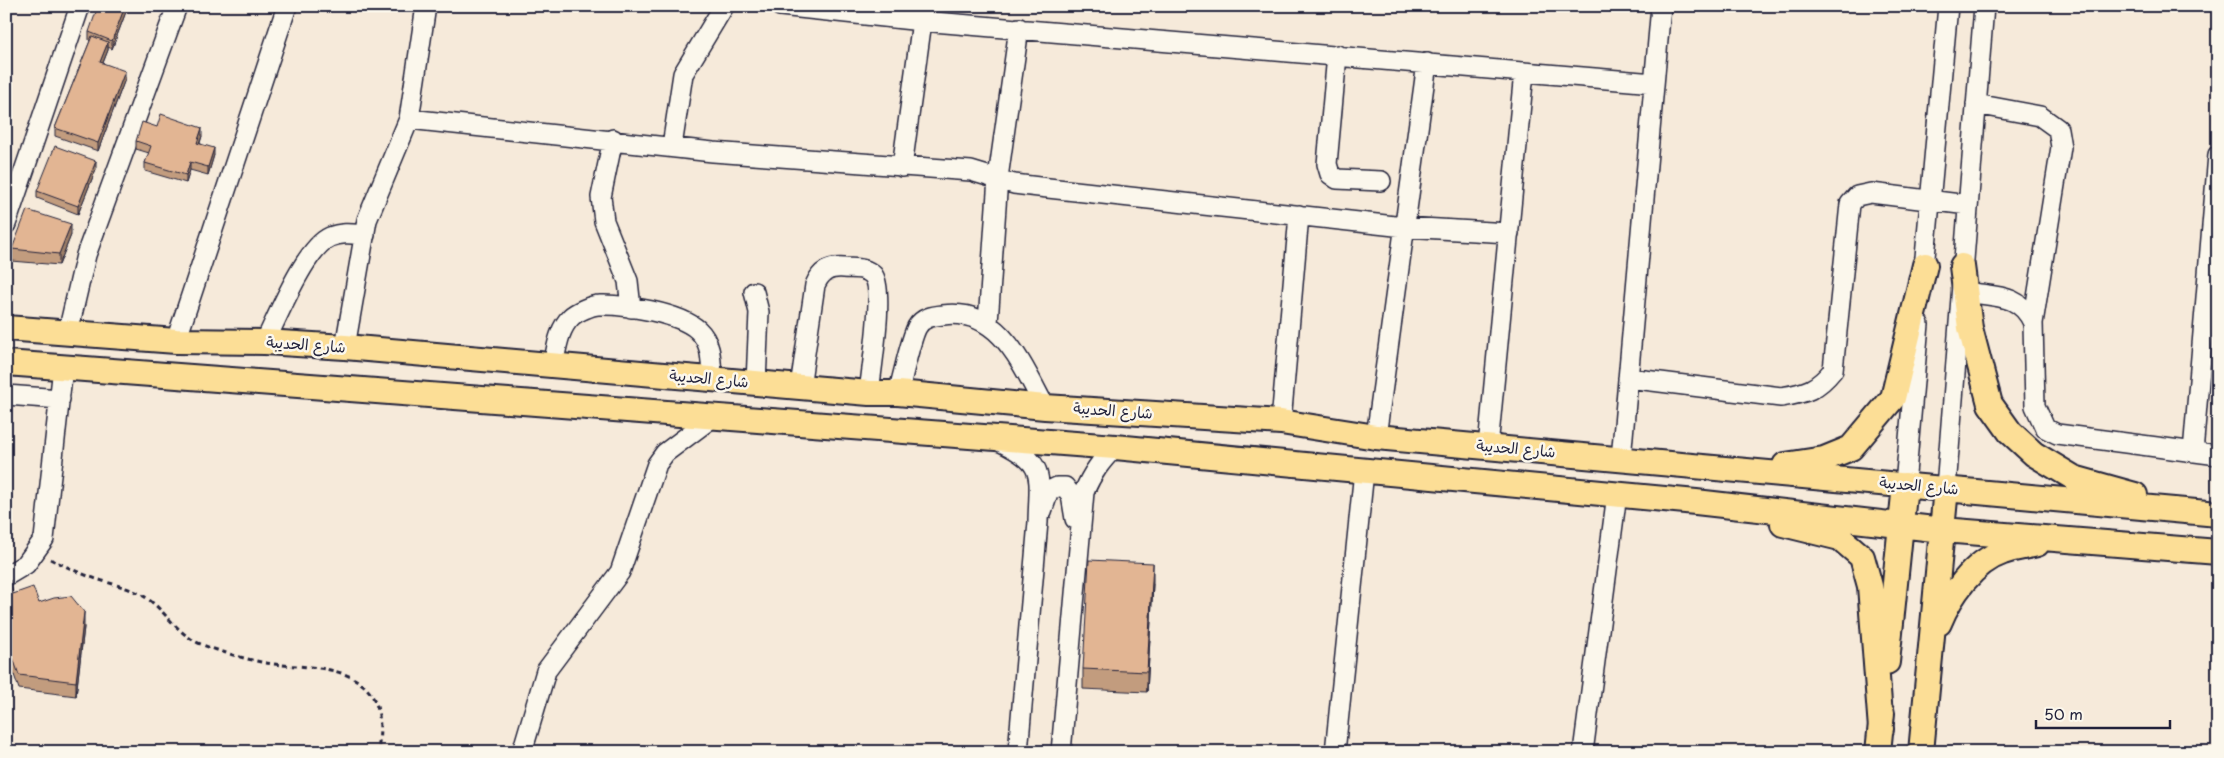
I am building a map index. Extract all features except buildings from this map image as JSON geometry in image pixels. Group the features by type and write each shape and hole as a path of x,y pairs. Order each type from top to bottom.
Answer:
{"main road":[{"path":"1747,470 1824,459 1851,448 1893,398 1925,265"},
{"path":"1962,266 1970,328 1990,404 2010,432 2034,454 2074,478 2187,511"},
{"name":"شارع الحديبة","path":"6,328 176,341 265,342 345,347 869,393 898,393 1045,407 1282,422 1376,437 2218,514"},
{"path":"6,363 1115,447 1617,494 1943,530 2064,538 2218,552"},
{"path":"1880,740 1905,485"},
{"path":"1921,752 1946,488"},
{"path":"1696,502 1840,538 1862,557 1870,586 1880,740"},
{"path":"1931,641 1948,601 1971,573 2001,552 2064,538"}],"street":[{"path":"6,224 80,6"},
{"path":"68,332 86,255 176,6"},
{"path":"176,341 287,6"},
{"path":"345,347 365,235 373,202 409,119 426,6"},
{"path":"672,146 683,74 724,6"},
{"path":"780,6 922,21 1654,83"},
{"path":"1621,459 1661,6"},
{"path":"1905,485 1948,6"},
{"path":"1946,488 1984,6"},
{"path":"902,167 922,21"},
{"path":"988,323 998,178 1019,28"},
{"path":"1337,55 1326,164 1330,174 1337,179 1381,181"},
{"path":"1376,437 1427,63"},
{"path":"1488,447 1524,72"},
{"path":"1976,104 2040,116 2058,129 2061,147 2033,323 2035,406 2045,428 2057,434 2218,455"},
{"path":"409,119 613,139 713,152 971,171 1014,184 1039,187 1404,227 1509,233"},
{"path":"613,139 601,197 604,221 628,281 631,308"},
{"path":"2193,452 2218,155"},
{"path":"1628,378 1780,397 1802,394 1821,385 1833,370 1850,204 1857,196 1871,193 1930,202 1968,204"},
{"path":"1282,422 1299,215"},
{"path":"265,342 307,258 328,238 344,233 365,235"},
{"path":"800,387 815,285 820,274 831,267 865,269 874,277 879,294 869,393"},
{"path":"754,292 759,312 756,383"},
{"path":"1966,292 2016,301 2028,312 2033,323"},
{"path":"552,365 561,328 573,315 597,304 631,308 682,320 698,330 710,348 712,379"},
{"path":"898,393 917,326 928,316 954,313 972,316 988,323 1010,344 1045,407"},
{"path":"6,576 26,564 36,553 44,539 63,367"},
{"path":"6,395 60,399"},
{"path":"522,752 546,671 620,572 656,464 665,453 713,417"},
{"path":"994,438 1022,452 1038,470 1038,522 1018,752"},
{"path":"1061,752 1084,492 1100,462 1115,447"},
{"path":"1335,752 1364,470"},
{"path":"1038,522 1049,491 1058,487 1065,487 1071,495 1080,550"},
{"path":"1583,752 1617,494"}],"path":[{"path":"36,553 89,577 123,587 148,599 170,622 201,645 262,663 312,667 334,673 361,684 368,690 380,715 378,752"}]}
